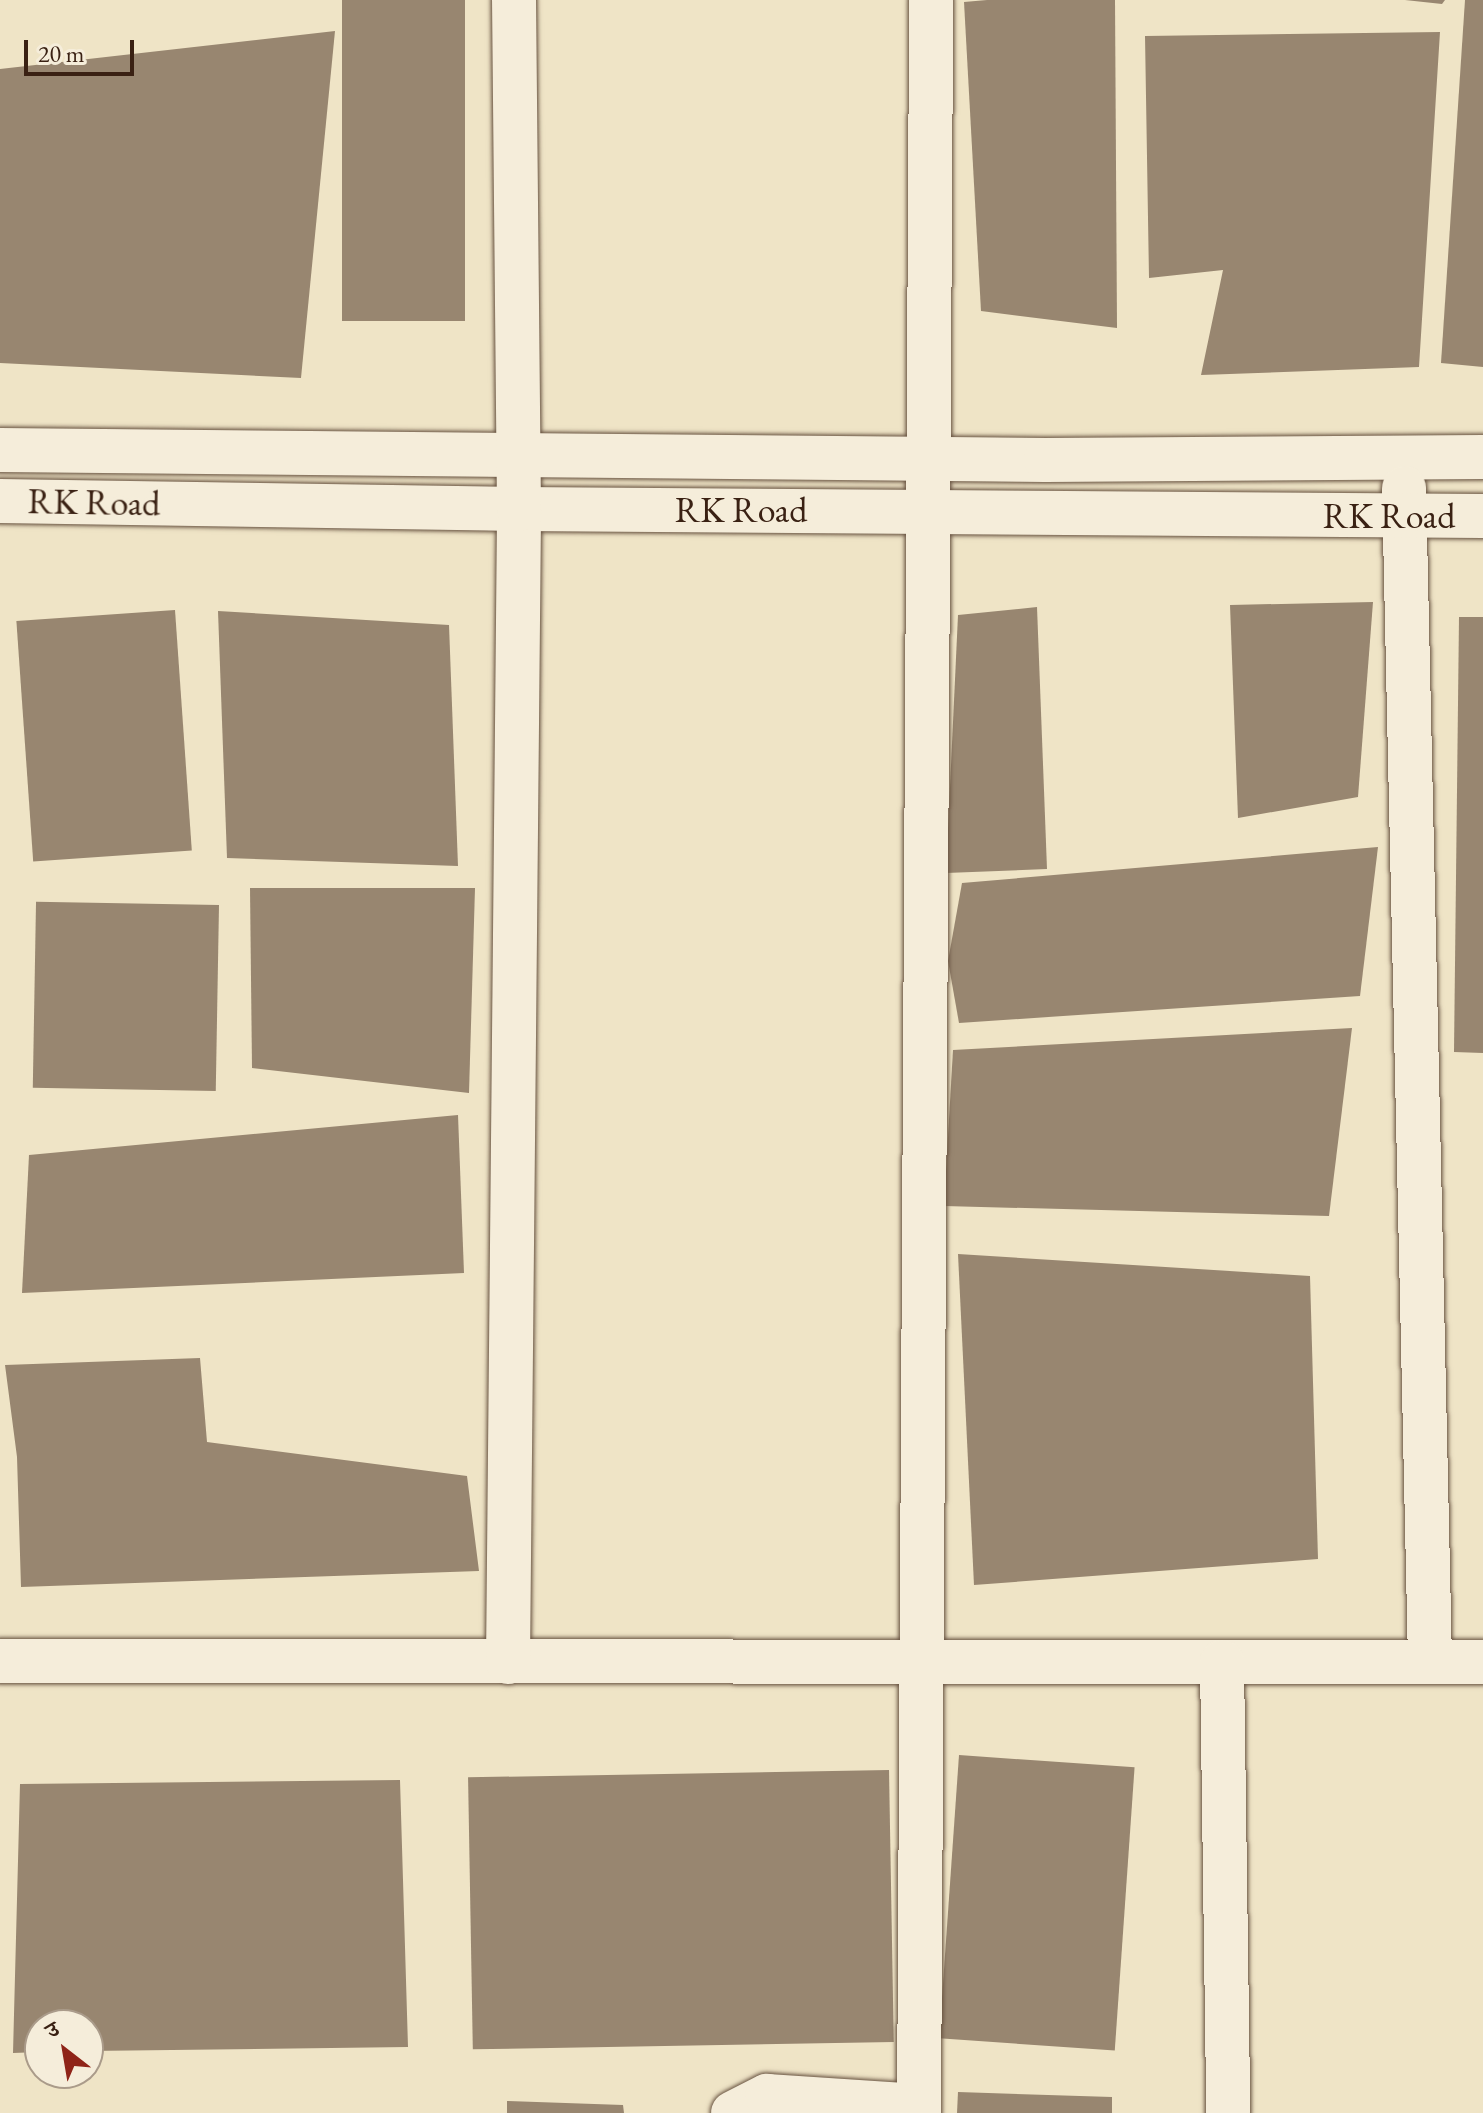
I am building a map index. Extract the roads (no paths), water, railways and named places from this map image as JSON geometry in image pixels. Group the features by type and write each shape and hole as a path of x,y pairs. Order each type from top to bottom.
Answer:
{"street":[{"path":"508,1662 519,509 516,454 514,0"},
{"path":"733,2113 767,2096 919,2110 931,0"},
{"name":"RK Road","path":"0,450 926,459 1483,457"},
{"path":"1402,458 1407,517 1430,1662"},
{"name":"RK Road","path":"0,501 519,509 1483,516"},
{"path":"0,1661 1483,1662"},
{"path":"1222,1662 1228,2113"}]}
